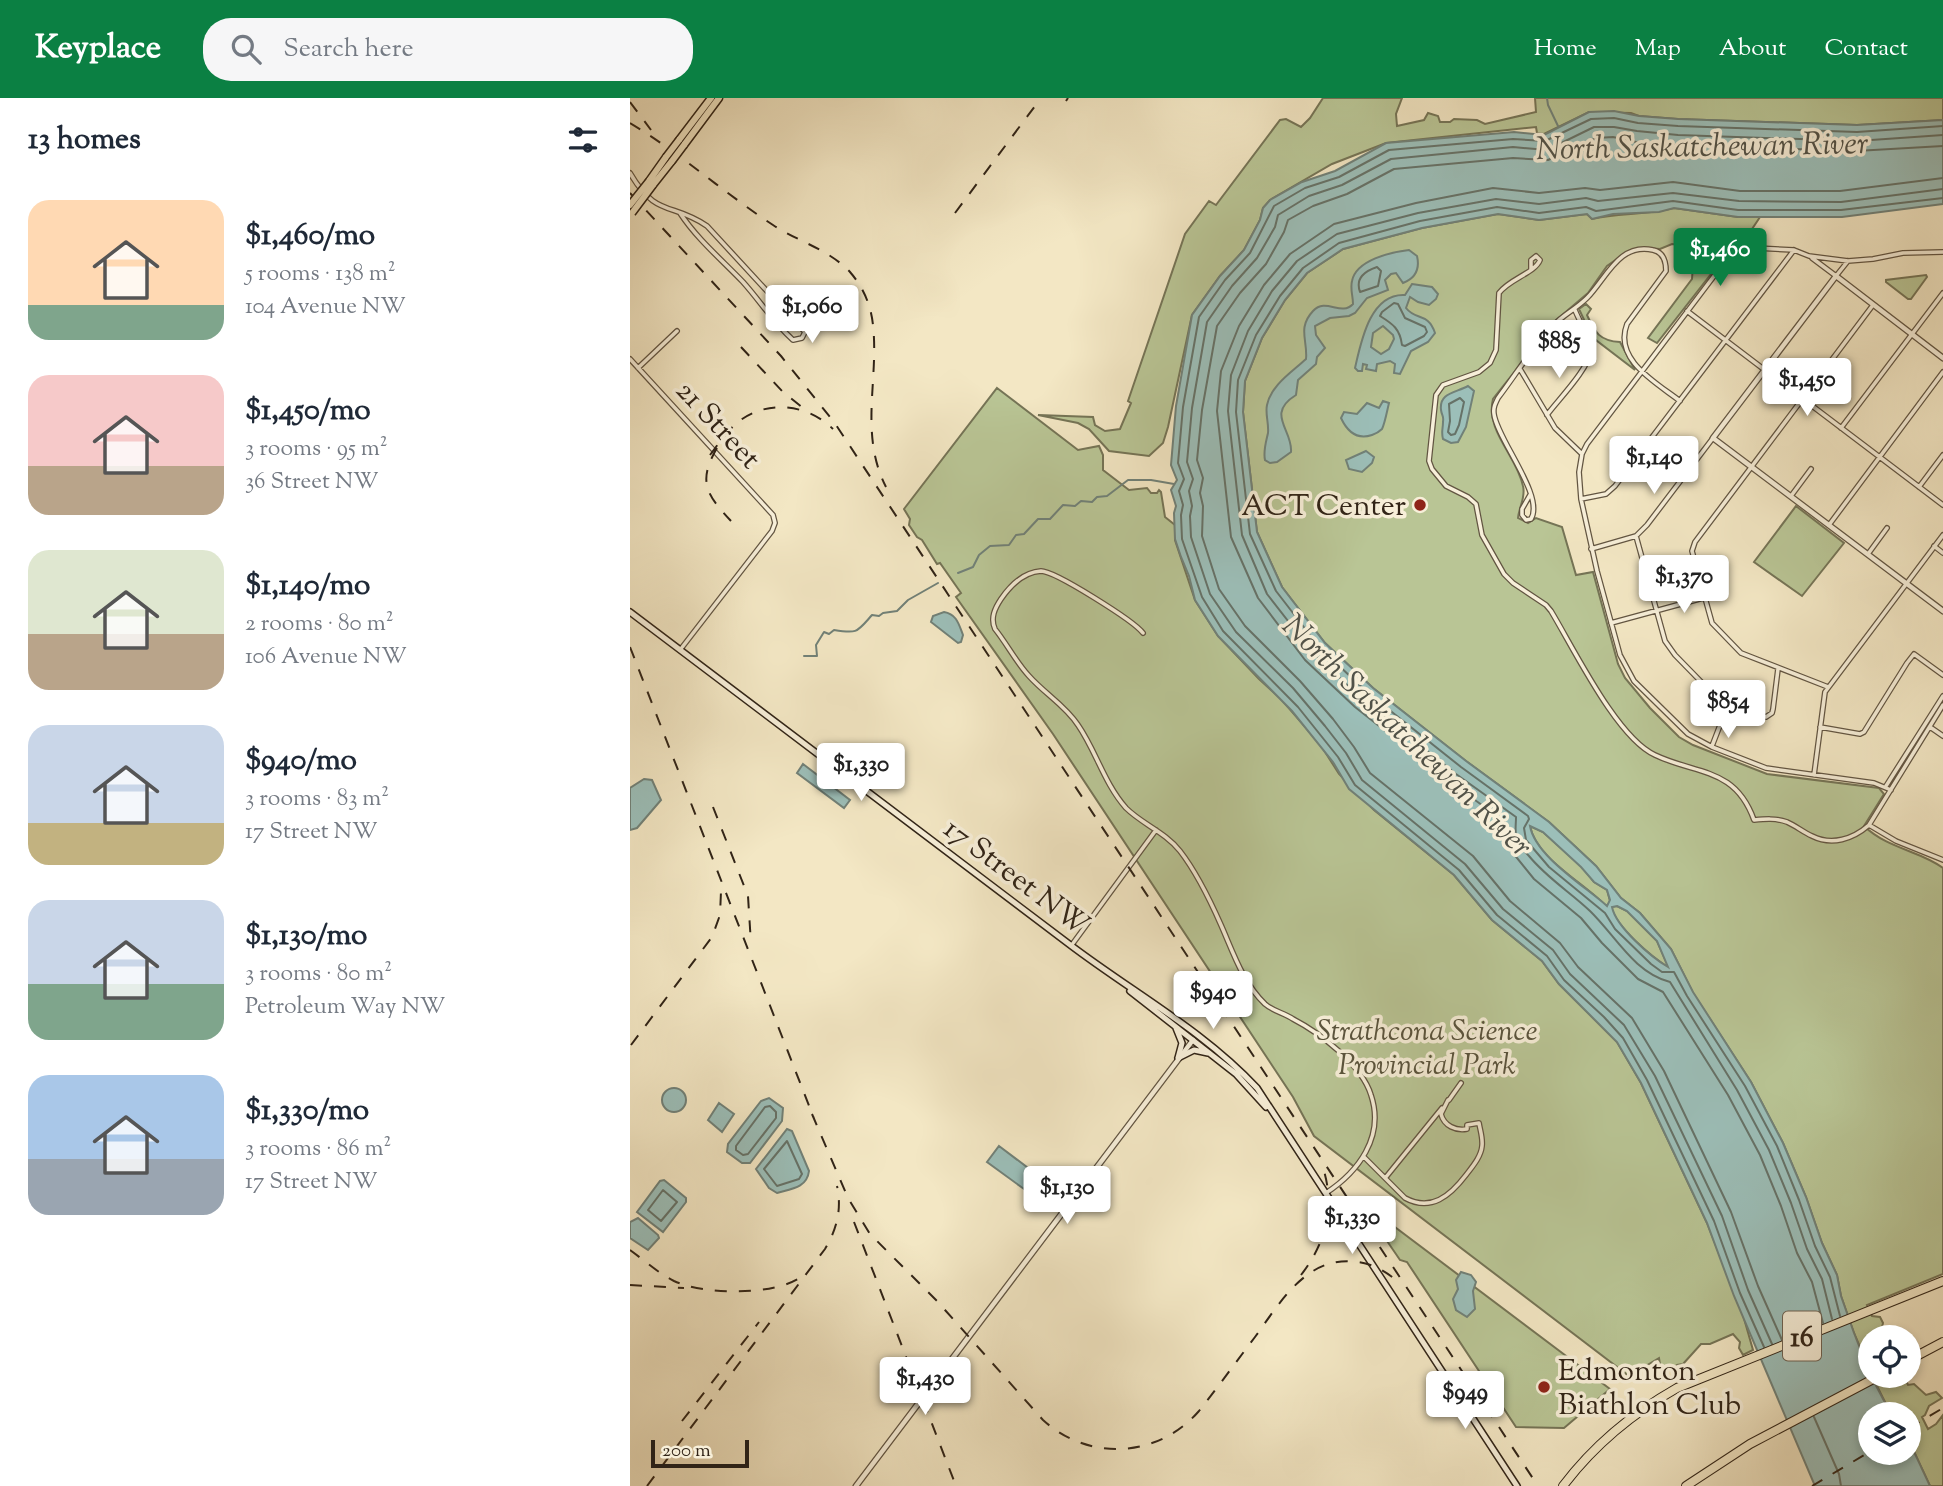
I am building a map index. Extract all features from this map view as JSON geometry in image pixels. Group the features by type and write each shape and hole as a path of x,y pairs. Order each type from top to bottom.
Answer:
{"highway":[{"name":"16","path":"1563,1486 1596,1448 1639,1412 1677,1388 1943,1281"},
{"path":"1921,1354 1943,1342"},
{"name":"16","path":"1686,1486 1750,1444 1858,1387"},
{"path":"1694,1486 1721,1462"}],"main road":[{"path":"631,215 710,98"},
{"path":"681,142 719,98"},
{"path":"630,205 651,183"},
{"name":"17 Street NW","path":"630,612 1239,1070 1257,1088 1515,1486"},
{"name":"17 Street NW","path":"1108,973 1175,1026 1194,1037 1244,1083 1281,1126"},
{"path":"1175,1026 1182,1043 1178,1058"},
{"path":"1178,1058 1194,1050 1212,1054"}],"street":[{"path":"630,173 648,199 694,217 707,226 805,332 802,338 793,340 774,322 746,285 688,226 680,213"},
{"path":"1891,790 1886,786 1766,768 1712,747 1688,734 1631,677 1621,659 1591,549 1579,480 1582,454 1594,434 1733,250 1741,246 1794,250 1809,256 1848,261 1903,253 1943,252"},
{"path":"1530,495 1522,509 1525,520 1531,519 1534,514 1530,495 1523,475 1496,423 1493,411 1498,398 1556,323 1590,295 1609,268 1631,253 1649,249 1657,251 1663,256 1666,271 1625,329 1626,350 1641,372 1680,401"},
{"path":"1581,499 1598,497 1612,490 1794,250"},
{"path":"1809,256 1943,358"},
{"path":"1591,549 1636,536 1647,525 1848,261"},
{"path":"1531,269 1510,282 1499,293 1496,350 1488,366 1443,385 1436,394 1429,461 1446,486 1472,500 1477,509 1482,536 1500,569 1513,583 1546,604 1620,725 1636,743 1654,755 1709,772 1727,781 1743,796 1754,820 1782,821 1815,838 1828,841 1849,837 1869,825 1943,705"},
{"path":"1841,429 1943,293"},
{"path":"1828,687 1741,653 1712,623 1692,554 1694,545 1873,304"},
{"path":"1546,415 1585,366 1590,355 1588,341 1574,310"},
{"path":"1687,311 1943,505"},
{"path":"638,368 677,331"},
{"name":"21 Street","path":"630,359 744,482 773,515 775,521 772,531 680,650"},
{"path":"1520,369 1559,433 1582,454"},
{"path":"1829,525 1943,372"},
{"path":"1713,438 1943,611"},
{"path":"1919,487 1943,454"},
{"path":"1791,496 1811,470"},
{"path":"1868,554 1887,528"},
{"path":"1814,775 1823,697 1828,687 1943,535"},
{"path":"1636,536 1669,648 1715,696 1762,716 1769,715 1773,709 1778,668"},
{"path":"1934,546 1943,552"},
{"path":"1143,633 1137,625 1117,611 1055,575 1043,571 1025,576 1008,589 995,609 992,620 995,629 1030,677 1076,722 1101,772 1125,806 1181,852 1198,878 1237,962 1258,996 1271,1008 1316,1033 1363,1077 1371,1094 1374,1110 1371,1143 1348,1178 1326,1193"},
{"path":"1611,623 1704,597"},
{"path":"1820,727 1860,734 1864,732 1914,654 1943,675"},
{"path":"1886,786 1943,696"},
{"path":"1712,747 1729,702"},
{"path":"1930,727 1943,736"},
{"path":"1869,825 1896,841 1943,860"},
{"path":"1072,946 1157,830"},
{"path":"856,1486 1194,1037"},
{"path":"1386,1177 1461,1083"},
{"path":"1364,1157 1405,1198 1425,1204 1447,1196 1475,1164 1482,1140 1479,1123 1459,1130 1444,1122 1441,1114 1448,1100"}],"green space":[{"path":"1323,98 1402,98 1396,114 1397,126 1424,120 1428,113 1438,116 1440,122 1454,119 1477,120 1485,124 1536,112 1535,98 1943,98 1943,120 1857,125 1678,119 1631,113 1589,112 1544,134 1537,133 1536,127 1386,143 1332,164 1270,200 1263,208 1260,220 1244,250 1220,276 1192,315 1168,427 1163,443 1149,456 1109,451 1089,429 1078,423 1038,415 1093,417 1095,425 1105,431 1120,429 1131,403 1128,401 1185,234 1209,201 1216,205 1280,120 1286,119 1301,127"},
{"path":"1674,208 1738,217 1760,217 1742,244 1733,246 1657,343 1648,338 1692,279 1694,250 1690,246 1672,244 1660,249 1646,248 1627,252 1607,266 1588,293 1554,322 1493,399 1493,422 1523,486 1524,494 1518,518 1528,523 1536,518 1562,527 1576,575 1593,572 1618,664 1625,678 1679,737 1767,774 1879,788 1884,794 1864,826 1883,840 1943,868 1943,1274 1867,1305 1872,1316 1880,1317 1883,1325 1858,1325 1858,1342 1841,1296 1837,1275 1783,1143 1751,1082 1693,993 1671,949 1640,913 1621,898 1596,866 1549,822 1373,688 1325,643 1282,587 1257,532 1243,412 1245,381 1262,338 1285,300 1307,273 1343,249 1422,228 1498,214 1539,220 1587,214 1592,219"},
{"path":"1926,275 1911,299 1886,282 1886,280"},
{"path":"1586,304 1591,309 1587,315 1596,331 1603,338 1620,342 1635,370 1592,337 1579,309"},
{"name":"Strathcona Science Provincial Park","path":"997,388 1078,450 1099,446 1103,455 1103,470 1129,490 1147,488 1151,493 1157,493 1159,490 1161,492 1165,517 1175,525 1175,540 1195,600 1218,636 1281,699 1320,744 1339,774 1374,810 1454,875 1492,920 1542,961 1559,984 1617,1042 1641,1083 1707,1223 1743,1315 1753,1350 1743,1355 1739,1348 1740,1342 1733,1334 1710,1344 1701,1344 1683,1364 1672,1370 1658,1368 1659,1358 1629,1376 1314,1136 1293,1097 1053,734 956,597 961,593 909,525 910,519 904,509"},
{"path":"1796,506 1844,543 1802,596 1754,562"},
{"path":"1530,826 1543,832 1582,867 1594,882 1607,890 1610,901 1607,907 1551,860 1534,838"},
{"path":"1617,906 1627,911 1657,941 1669,968 1644,949 1620,924 1611,907"},
{"path":"1359,1200 1610,1389 1564,1428 1516,1427 1407,1262 1400,1260"},
{"path":"1878,1388 1918,1388 1926,1395 1936,1392 1942,1398 1929,1406 1922,1417 1928,1429 1943,1415 1943,1486 1930,1486 1920,1465 1921,1402 1885,1402"}],"water":[{"name":"North Saskatchewan River","path":"1614,111 1678,119 1857,125 1943,120 1943,204 1842,217 1738,217 1674,208 1659,212 1613,214 1592,219 1587,214 1539,220 1498,214 1422,228 1343,249 1307,273 1285,300 1262,338 1245,381 1243,412 1257,532 1282,587 1325,643 1373,688 1549,822 1596,866 1621,898 1640,913 1671,949 1693,992 1751,1082 1783,1143 1837,1275 1841,1296 1858,1343 1858,1388 1877,1388 1885,1402 1858,1402 1858,1465 1920,1465 1930,1486 1815,1486 1734,1296 1707,1223 1641,1083 1617,1042 1559,984 1542,961 1492,920 1454,875 1349,789 1333,762 1292,711 1218,636 1195,600 1175,539 1176,506 1171,490 1177,480 1171,465 1176,406 1192,315 1220,276 1244,250 1260,220 1263,208 1270,200 1302,182 1335,171 1386,143 1514,132 1544,135 1589,112","holes":["1530,826 1543,832 1594,882 1607,890 1610,900 1607,906 1551,859 1541,848","1617,906 1627,911 1657,941 1668,967 1627,932 1612,907"]},
{"path":"1409,250 1417,256 1418,261 1416,272 1411,278 1403,283 1396,273 1391,274 1385,280 1388,290 1367,298 1355,313 1330,318 1315,326 1316,335 1325,348 1317,357 1316,364 1298,380 1296,395 1282,409 1281,416 1291,444 1291,452 1277,462 1270,463 1265,460 1269,398 1277,385 1306,359 1304,329 1308,317 1318,307 1344,309 1353,304 1352,281 1360,268 1375,258"},
{"path":"1412,284 1432,287 1438,294 1429,305 1410,297 1406,308 1429,322 1435,333 1428,342 1411,351 1400,374 1394,373 1395,364 1390,361 1377,364 1376,371 1366,369 1367,365 1363,364 1362,371 1358,371 1355,368 1360,345 1375,310 1393,296 1405,295","holes":["1383,326 1393,335 1389,349 1381,354 1371,347 1373,333"]},
{"path":"1468,386 1474,391 1466,427 1458,442 1451,443 1443,439 1441,404 1449,394"},
{"path":"1383,401 1389,403 1384,424 1382,429 1373,435 1353,433 1341,418 1344,412 1357,414 1367,403 1379,408"},
{"path":"1366,451 1374,457 1372,463 1362,472 1349,469 1346,460"},
{"path":"944,612 957,620 963,635 961,642 958,643 931,622 933,616"},
{"path":"803,764 850,800 844,808 797,773"},
{"path":"644,779 652,780 661,800 637,828 630,830 630,788"},
{"path":"674,1088 682,1092 686,1100 682,1108 674,1112 666,1108 662,1100 666,1092"},
{"path":"769,1098 783,1108 782,1121 750,1163 742,1163 727,1152 728,1144 761,1101"},
{"path":"719,1103 734,1114 722,1132 708,1120"},
{"path":"787,1129 792,1131 809,1171 802,1184 777,1193 769,1188 756,1169"},
{"path":"999,1146 1036,1174 1024,1189 987,1162"},
{"path":"664,1180 686,1198 686,1202 663,1232 637,1212 660,1181"},
{"path":"638,1218 659,1238 648,1250 630,1238 630,1222"},
{"path":"1461,1272 1471,1275 1476,1282 1473,1291 1475,1309 1467,1317 1456,1310 1453,1299 1458,1289 1456,1280"}],"waterway":[{"name":"North Saskatchewan River","path":"1547,98 1558,126"},
{"path":"958,573 973,567 979,555 990,546 1009,545 1016,535 1024,534 1038,519 1050,519 1063,505 1075,506 1081,501 1092,502 1097,497 1107,496 1128,480 1174,484"},
{"path":"804,656 817,656 816,645 824,632 829,634 834,630 856,630 872,615 897,611 908,600 938,583"}],"railway":[{"path":"955,213 1041,98"},
{"path":"630,102 651,130"},
{"path":"630,123 773,225 832,257 855,278 866,297 872,318 873,447 886,487"},
{"path":"630,193 781,356 834,422 1538,1486"},
{"path":"741,347 782,391 803,408"},
{"path":"710,455 738,422 762,410 800,410 812,414 833,429"},
{"path":"717,448 706,479 711,495 731,521"},
{"path":"630,647 815,1121"},
{"path":"713,807 748,896 751,944"},
{"path":"631,1045 712,937 720,915 721,891"},
{"path":"812,1114 848,1198 870,1234 937,1301 1043,1420 1061,1434 1081,1443 1102,1448 1144,1446 1182,1427 1199,1411 1285,1296 1310,1273 1340,1262 1358,1262 1378,1268 1396,1280"},
{"path":"1301,1275 1316,1251 1326,1226 1328,1199 1324,1171"},
{"path":"647,1486 825,1249 837,1219 837,1186"},
{"path":"854,1222 956,1486"},
{"path":"630,1250 674,1281 703,1289 739,1291 774,1288 801,1277"},
{"path":"630,1285 684,1288"},
{"path":"682,1421 759,1322"},
{"path":"1921,1421 1943,1408"},
{"path":"1812,1486 1858,1459"}],"place":[{"name":"ACT Center","path":"1420,505"},
{"name":"Edmonton Biathlon Club","path":"1544,1387"}]}
